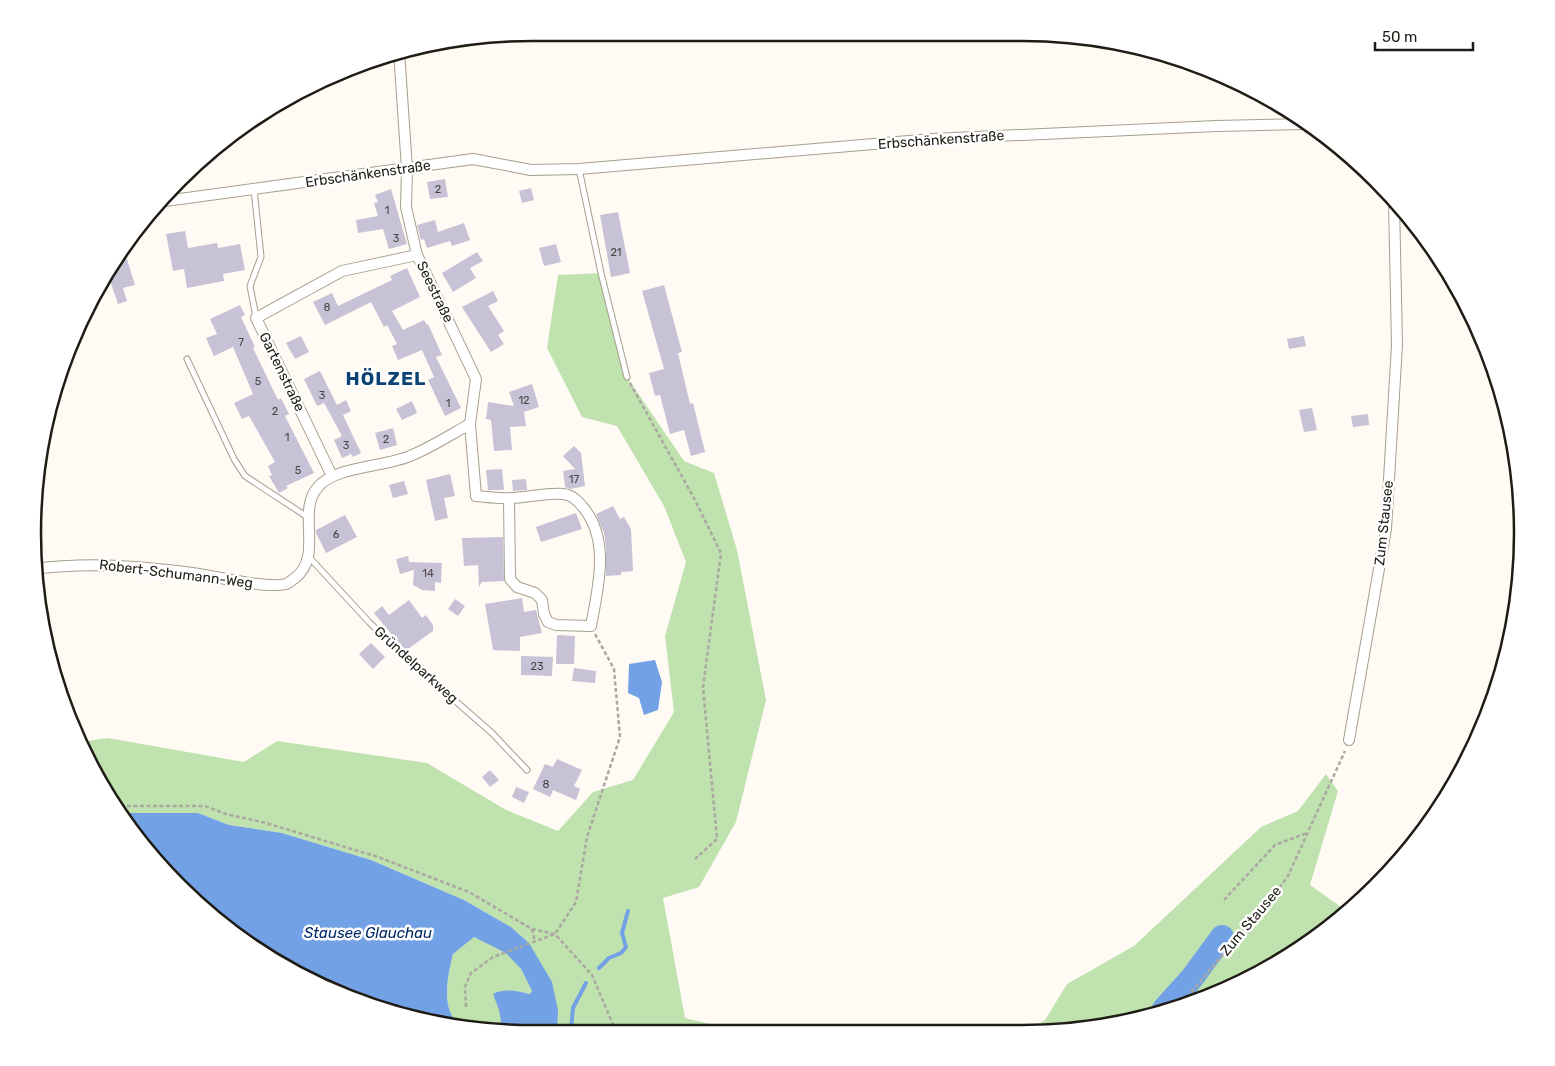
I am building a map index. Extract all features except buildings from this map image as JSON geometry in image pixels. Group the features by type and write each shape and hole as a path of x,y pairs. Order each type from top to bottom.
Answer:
{"street":[{"name":"Seestraße","path":"400,60 407,169 406,206 417,255 476,378 470,424 476,496 509,498 563,494 575,498 589,514 598,534 600,557 598,587 591,626"},
{"name":"Erbschänkenstraße","path":"171,200 407,169 474,158 531,170 579,169 932,140 1216,126 1295,124"},
{"name":"Zum Stausee","path":"1349,740 1386,529 1397,345 1394,212"},
{"name":"Gartenstraße","path":"332,476 256,318 342,271 417,255"},
{"path":"308,556 310,497 319,485 332,476 409,457 470,424"},
{"path":"509,498 510,579 517,587 535,593 542,600 544,614 548,622 556,625 591,626"},
{"name":"Robert-Schumann-Weg","path":"42,568 107,564 191,573 270,585 288,584 301,573 308,556"}],"lane":[{"path":"579,169 601,273 627,378"},
{"path":"254,189 261,257 250,286 256,318"},
{"path":"188,359 234,458 245,476 310,519"},
{"name":"Gründelparkweg","path":"308,556 376,629 492,734 527,770"}],"path":[{"path":"627,378 695,500 721,553 703,687 717,839 694,859"},
{"path":"466,1007 465,987 471,973 493,957 554,934 576,902 587,837 620,737 614,669 591,626"},
{"name":"Zum Stausee","path":"1188,996 1288,878 1349,740"},
{"path":"124,806 205,806 226,814 266,823 378,857 469,892 532,929 554,934 592,975 613,1025"},
{"path":"1224,900 1275,844 1307,833"},
{"path":"532,929 535,942"}],"green space":[{"path":"601,273 627,377 684,461 714,473 737,550 766,700 736,822 699,887 663,898 685,1018 714,1025 555,1025 529,943 511,927 464,900 371,860 282,833 229,825 198,813 129,813 107,779 88,741 108,738 244,762 277,741 427,763 506,810 558,831 593,792 633,780 674,712 665,636 686,562 664,506 617,426 582,417 547,348 558,275"},
{"path":"1326,774 1338,791 1310,885 1341,907 1295,942 1268,959 1239,974 1180,999 1149,1008 1086,1021 1037,1025 1045,1020 1067,984 1134,946 1261,827 1298,811"},
{"path":"474,937 506,952 521,969 532,991 531,994 518,991 499,1010 502,1024 454,1018 450,1012 447,993 453,954"}],"water":[{"path":"655,660 662,682 658,710 644,715 639,698 628,693 629,664"},
{"name":"Stausee Glauchau","path":"129,813 198,813 229,825 282,833 371,860 464,900 511,927 529,943 552,982 558,1010 557,1025 501,1024 493,994 516,991 530,994 532,991 521,969 506,953 474,937 453,954 447,993 450,1012 454,1018 375,999 316,974 287,959 234,923 185,881 163,857"}],"waterway":[{"path":"599,968 609,958 621,953 626,947 622,933 628,911"},
{"path":"1171,1002 1192,978 1222,937"},
{"path":"571,1025 573,1008 586,983"}],"district":[{"name":"HÖLZEL","path":"386,378"}]}
